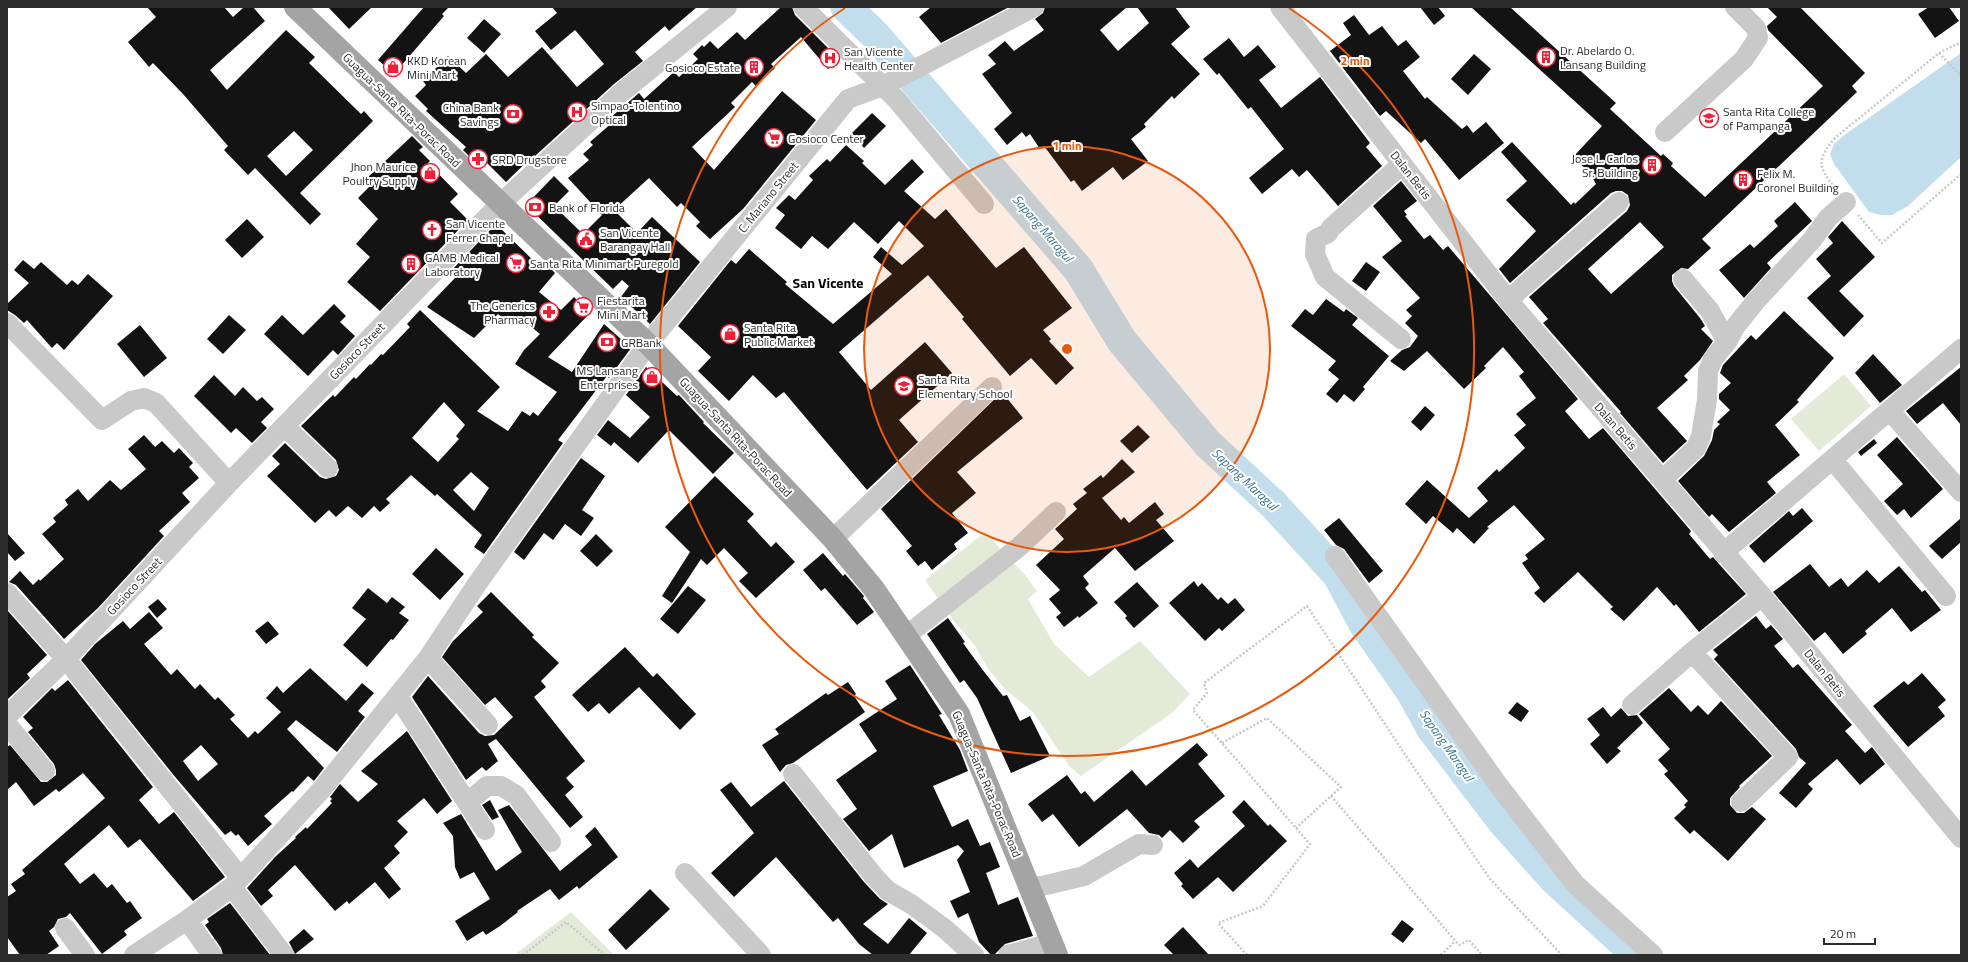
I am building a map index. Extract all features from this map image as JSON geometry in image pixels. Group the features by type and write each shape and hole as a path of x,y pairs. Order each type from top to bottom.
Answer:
{"main road":[{"name":"Guagua-Santa Rita-Porac Road","path":"295,7 648,344 833,539 874,589 907,635 959,714 1030,886 1054,949"}],"street":[{"name":"Gosioco Street","path":"7,716 66,659 229,483 500,204 622,92 727,7"},
{"path":"803,7 886,84 984,204"},
{"name":"C. Mariano Street","path":"134,955 187,920 236,882 322,789 398,697 428,658 477,584 648,344 848,99 886,84 1034,7"},
{"name":"Dalan Betis","path":"1280,7 1508,300 1723,553 1762,596 1961,838"},
{"path":"1665,132 1753,49 1758,38 1756,28 1735,7"},
{"path":"1401,339 1325,277 1315,254 1316,239 1328,233 1331,228 1402,164"},
{"path":"1508,300 1619,202"},
{"path":"1662,480 1684,460 1701,436 1707,400 1708,371 1713,359 1727,342 1735,327 1754,302 1812,240 1828,218 1846,202"},
{"path":"1683,279 1710,311 1727,342"},
{"path":"7,323 102,420 131,401 144,398 156,403 229,483"},
{"path":"1723,553 1961,349"},
{"path":"833,539 992,387"},
{"path":"1890,411 1961,492"},
{"path":"284,426 328,468"},
{"path":"1833,460 1946,596"},
{"path":"907,635 1019,547 1056,512"},
{"path":"1335,556 1499,786 1575,884 1653,955"},
{"path":"7,593 66,659 236,882 284,955"},
{"path":"1632,705 1692,652 1762,596"},
{"path":"1692,652 1788,757 1741,802"},
{"path":"428,658 488,725"},
{"path":"398,697 485,830"},
{"path":"7,724 45,772"},
{"path":"793,774 872,875 888,891 910,904 938,924 974,955"},
{"path":"468,802 487,786 501,786 516,795 551,842"},
{"path":"1030,886 1042,886 1084,876 1139,844 1153,845"},
{"path":"685,873 761,955"},
{"path":"187,920 212,955"},
{"path":"65,928 85,955"},
{"path":"1008,955 1054,949"}],"path":[{"path":"1961,42 1939,53 1836,137 1821,155 1822,165 1828,180 1882,243 1961,174"},
{"path":"1939,53 1961,76"},
{"path":"1247,955 1218,922 1263,906 1310,844 1193,710 1207,693 1204,683 1307,606 1408,759 1490,879 1562,955"},
{"path":"1222,743 1267,718 1341,787 1296,828"},
{"path":"1331,796 1455,941 1459,945 1469,940 1482,955"},
{"path":"523,955 566,922 605,955"},
{"path":"1441,955 1455,941"}],"green space":[{"path":"1844,374 1871,406 1819,451 1791,419"},
{"path":"985,532 1025,575 1037,591 1028,599 1054,644 1089,677 1140,641 1190,694 1172,713 1081,776 1069,766 1033,712 1005,689 989,670 975,646 953,620 925,580"},
{"path":"571,912 614,955 514,955"}],"water":[{"path":"1961,53 1961,157 1908,206 1892,215 1880,215 1869,212 1834,164 1830,154 1834,144 1843,136"}],"building":[{"path":"147,7 224,7 233,17 244,7 253,7 265,21 210,70 227,90 286,30 315,57 309,63 361,114 364,111 373,121 300,193 321,214 310,225 255,168 248,175 224,150 228,146 183,94 153,63 149,67 128,42 156,17","holes":["294,131 313,150 286,176 267,156"]},
{"path":"328,7 372,7 349,29"},
{"path":"424,7 449,7 442,14 444,16 394,74 378,60"},
{"path":"552,7 697,7 669,31 665,26 635,52 643,61 614,84 506,182 487,163 481,168 463,150 466,147 426,111 428,109 415,96 426,85 423,81 448,56 466,73 486,54 508,77 542,47 577,87 604,64 575,30 551,50 535,31 557,13"},
{"path":"781,7 792,7 795,15 840,60 828,69 801,37 771,64 775,68 756,86 752,82 731,103 735,107 692,147 714,170 782,91 816,120 743,209 710,239 696,226 700,222 681,203 677,207 649,178 614,210 637,233 652,217 700,262 650,324 621,297 629,286 622,280 613,289 526,205 554,176 569,191 554,206 583,234 602,215 568,178 589,160 583,154 593,145 590,142 613,122 610,118 639,93 644,99 674,72 679,77 698,59 693,54 702,45 704,47 710,41 718,49 737,32 745,40"},
{"path":"931,7 1009,7 941,43 919,17"},
{"path":"1045,7 1127,7 1100,30 1118,51 1149,23 1137,7 1175,7 1190,27 1171,44 1200,74 1174,99 1172,96 1144,124 1146,127 1131,139 1148,161 1123,180 1113,167 1082,191 1074,180 1071,182 1044,146 1040,149 1030,134 1026,137 1022,132 1007,145 994,129 1012,113 982,74 996,64 988,55 1005,41 1014,51 1044,30 1035,19 1043,13"},
{"path":"1420,7 1438,7 1445,16 1434,25"},
{"path":"1471,7 1510,7 1616,103 1610,109 1661,156 1663,154 1673,163 1671,166 1705,197 1823,86 1768,30 1767,26 1777,17 1767,7 1800,7 1865,73 1852,86 1857,92 1702,239 1711,248 1688,269 1681,268 1672,275 1674,286 1700,318 1705,326 1701,329 1713,341 1700,360 1684,376 1688,380 1657,408 1687,441 1663,463 1620,413 1621,412 1543,323 1548,319 1529,297 1627,211 1630,205 1628,195 1622,191 1611,193 1510,283 1499,269 1536,231 1506,200 1527,181 1501,152 1512,142 1571,205 1574,202 1575,204 1596,184 1590,173 1573,157 1602,126","holes":["1640,222 1664,247 1611,294 1588,269"]},
{"path":"1929,7 1949,7 1959,21 1935,38 1918,14"},
{"path":"1354,15 1369,35 1382,26 1398,46 1406,40 1420,57 1403,71 1425,99 1427,97 1462,129 1467,125 1473,133 1486,122 1504,143 1459,180 1425,139 1421,143 1386,111 1380,116 1330,51 1351,35 1343,23"},
{"path":"484,19 501,34 484,53 467,38"},
{"path":"1229,38 1244,57 1258,45 1276,67 1259,80 1281,108 1320,77 1370,143 1366,147 1382,166 1338,206 1307,170 1299,177 1292,169 1262,194 1249,178 1284,149 1251,107 1248,109 1219,73 1217,75 1203,59"},
{"path":"1474,54 1491,69 1468,95 1451,79"},
{"path":"872,113 886,126 864,148 852,133"},
{"path":"412,136 423,147 419,150 430,161 428,163 458,194 450,202 468,220 380,311 347,282 370,257 356,244 378,219 358,198 372,184 367,178"},
{"path":"846,145 864,161 862,163 885,185 912,159 924,172 904,191 935,219 946,209 996,268 1024,247 1072,308 1043,330 1051,339 1049,341 1074,368 1056,385 1031,358 1010,376 962,319 964,317 928,275 839,352 871,390 925,342 952,373 899,420 918,442 867,490 784,392 776,398 753,375 729,401 698,371 711,357 678,326 731,260 736,264 749,249 787,282 785,284 833,324 892,274 873,257 881,247 902,265 924,246 899,221 878,244 854,222 828,249 812,236 801,249 775,228 785,215 776,208 789,195 795,200 813,180 809,176 827,159 830,162"},
{"path":"1401,181 1417,201 1404,211 1407,215 1405,216 1424,239 1430,235 1443,250 1448,246 1578,399 1565,411 1589,439 1603,428 1691,531 1689,534 1710,559 1713,557 1746,594 1699,632 1676,604 1674,606 1657,587 1624,621 1610,609 1613,607 1578,572 1544,603 1534,593 1540,588 1522,563 1528,559 1525,555 1545,539 1514,505 1487,527 1489,528 1474,544 1457,528 1453,533 1433,516 1426,524 1405,504 1427,480 1469,518 1488,501 1477,488 1497,469 1499,472 1525,448 1514,435 1526,425 1516,414 1536,398 1519,376 1524,372 1503,347 1484,366 1486,368 1464,389 1427,351 1404,371 1390,361 1402,350 1410,347 1418,336 1405,323 1412,316 1406,310 1420,298 1382,257 1402,241 1373,206"},
{"path":"1795,202 1812,221 1767,263 1771,268 1744,298 1719,270 1750,244 1754,248 1778,226 1774,221"},
{"path":"247,219 264,237 242,258 225,240"},
{"path":"1842,221 1875,257 1839,291 1864,316 1844,337 1807,298 1831,276 1816,259 1833,243 1828,237"},
{"path":"496,224 539,266 543,261 555,273 539,292 561,310 574,297 590,313 548,357 572,372 604,324 631,348 609,378 607,376 558,440 563,443 484,554 474,547 482,535 437,494 435,496 411,475 386,499 390,503 380,512 374,506 362,518 348,506 336,517 329,510 315,523 267,476 280,464 272,456 285,443 320,477 326,479 336,476 339,470 336,460 301,426 333,395 335,397 354,377 356,379 381,354 383,355 410,327 407,324 420,310 500,387 477,411 508,431 522,411 530,416 533,412 538,416 557,392 515,364 524,350 540,334 518,316 510,324 498,314 474,338 427,307 455,278 449,273","holes":["444,402 465,425 456,436 459,439 438,462 412,438","471,472 489,488 474,511 453,490"]},
{"path":"23,260 34,269 41,262 67,285 72,280 78,285 88,274 113,296 64,350 57,343 52,348 27,320 24,323 7,310 7,304 29,283 14,270"},
{"path":"1366,262 1380,272 1366,291 1352,281"},
{"path":"1326,299 1344,312 1346,309 1358,318 1352,325 1389,356 1363,387 1365,389 1354,402 1344,394 1337,403 1326,394 1339,379 1328,370 1336,361 1291,326 1305,309 1313,315"},
{"path":"334,304 346,316 340,322 355,336 338,355 333,350 308,376 264,334 282,315 303,335"},
{"path":"1784,311 1834,358 1797,400 1799,402 1775,425 1800,455 1767,482 1776,493 1729,532 1712,514 1709,517 1678,481 1704,456 1712,440 1714,430 1720,424 1717,422 1730,410 1719,399 1719,394 1731,383 1720,373 1723,365 1751,335 1756,340"},
{"path":"229,315 246,330 223,354 207,339"},
{"path":"140,325 167,358 144,377 117,344"},
{"path":"1873,354 1902,385 1880,403 1855,373"},
{"path":"646,367 677,396 679,395 704,422 703,423 734,453 713,474 670,431 667,432 638,463 614,442 611,446 597,435 608,420 630,438 650,417 626,395"},
{"path":"1961,367 1961,425 1943,403 1917,424 1906,411"},
{"path":"214,375 235,396 243,387 257,401 262,397 274,409 261,422 267,428 252,443 236,428 231,433 194,396"},
{"path":"1002,392 1023,418 957,472 976,493 952,513 968,533 954,544 957,549 932,570 925,561 918,566 906,551 912,546 881,509"},
{"path":"1425,406 1435,415 1421,431 1411,422"},
{"path":"1138,425 1150,437 1132,453 1120,441"},
{"path":"144,435 155,447 162,441 174,453 179,448 193,463 189,467 199,478 182,493 190,502 159,531 164,536 98,608 64,639 16,585 9,582 20,571 33,585 39,579 40,581 64,559 42,534 56,522 53,518 68,505 65,500 78,489 88,501 110,480 121,490 146,469 128,449"},
{"path":"1897,437 1943,489 1911,518 1904,509 1897,515 1884,501 1903,484 1877,455"},
{"path":"1874,439 1877,443 1861,456 1858,452"},
{"path":"581,458 605,476 582,510 594,518 581,536 565,524 553,540 544,533 524,560 514,552"},
{"path":"1122,459 1135,472 1102,498 1121,520 1124,517 1129,523 1155,502 1164,514 1156,520 1174,541 1135,571 1115,548 1083,576 1089,584 1085,588 1098,603 1079,618 1078,616 1064,627 1056,617 1061,613 1049,599 1060,590 1036,565 1064,539 1055,529 1077,509 1073,504 1087,493 1083,489 1101,475 1103,478"},
{"path":"715,476 754,514 747,521 771,547 776,542 795,562 756,598 739,581 748,573 724,548 707,565 701,559 672,603 662,596 690,552 665,527"},
{"path":"1802,508 1813,521 1764,563 1749,546 1789,511 1793,516"},
{"path":"1339,518 1383,571 1369,583 1344,549 1336,545 1324,530"},
{"path":"1961,518 1961,542 1942,559 1929,546"},
{"path":"7,533 25,553 15,561 7,552"},
{"path":"596,534 613,551 597,567 580,551"},
{"path":"436,548 464,574 440,600 412,574"},
{"path":"823,553 843,576 845,574 864,596 863,598 874,612 857,625 825,588 821,591 803,570"},
{"path":"1810,564 1829,587 1841,578 1848,587 1867,570 1879,583 1899,566 1922,592 1925,590 1941,610 1911,632 1892,608 1865,631 1867,634 1843,654 1825,632 1814,641 1773,592"},
{"path":"1194,581 1198,587 1202,583 1218,600 1221,597 1228,604 1235,598 1245,610 1222,631 1219,628 1205,641 1169,603"},
{"path":"1137,582 1159,606 1134,628 1125,618 1127,616 1114,602"},
{"path":"688,586 706,600 678,634 660,619"},
{"path":"368,588 387,603 392,597 405,607 399,613 409,620 393,640 391,639 367,667 343,645 366,619 352,608"},
{"path":"491,592 534,635 532,637 559,663 541,681 546,687 534,697 585,761 566,778 574,787 565,795 583,817 570,828 496,739 488,744 498,761 486,771 482,767 466,780 412,697 428,676 479,733 485,736 494,735 513,717 495,697 485,705 442,657 453,641 483,612 477,606"},
{"path":"158,599 167,609 157,618 148,607"},
{"path":"7,610 47,655 27,674 30,678 8,699"},
{"path":"149,612 163,628 144,644 171,675 177,669 195,689 200,684 215,700 218,697 235,715 230,719 248,738 255,731 258,734 281,712 266,698 277,686 283,693 310,668 346,701 362,683 374,693 358,711 365,717 337,752 296,720 287,729 324,768 314,781 308,776 293,792 292,791 264,816 272,824 248,846 238,834 236,836 231,831 225,835 176,778 81,660 95,644 123,621 130,629","holes":["201,745 218,764 198,781 183,761"]},
{"path":"1756,616 1766,629 1771,625 1783,639 1774,646 1793,668 1798,664 1852,725 1845,731 1865,753 1872,747 1885,764 1860,785 1837,759 1808,784 1813,789 1796,808 1779,793 1806,763 1799,757 1796,749 1714,659 1718,655 1713,650"},
{"path":"948,618 965,642 963,643 982,669 1003,696 1007,695 1020,721 1030,716 1050,756 1011,773 977,698 964,680 960,683 927,634"},
{"path":"268,621 279,634 266,644 255,631"},
{"path":"625,647 653,677 657,673 696,714 680,730 639,687 609,714 599,703 588,712 572,695"},
{"path":"910,665 942,714 939,715 960,750 968,771 933,786 952,827 968,819 980,846 990,842 1000,867 986,873 998,905 1018,897 1033,936 1005,944 994,955 991,955 979,942 968,913 958,918 950,901 970,892 957,860 964,851 958,845 904,868 892,834 869,851 843,819 857,809 836,780 877,751 859,724 897,699 885,681"},
{"path":"1922,673 1946,700 1938,707 1945,716 1908,747 1873,706 1904,681 1908,685"},
{"path":"68,680 153,787 139,800 159,824 174,812 225,877 193,901 140,839 128,848 109,825 64,864 80,884 94,873 107,888 112,884 127,903 130,901 142,918 124,931 127,935 102,954 70,913 66,917 58,919 54,927 49,931 59,946 46,955 20,955 7,937 7,897 16,891 11,884 25,874 22,870 105,798 83,773 59,792 56,789 34,806 16,782 7,790 7,747 10,745 41,782 47,782 56,775 54,764 28,732 33,728 23,717 52,688 55,691"},
{"path":"848,682 856,694 854,696 865,712 793,763 786,765 780,772 762,745 779,734 775,729 826,693 828,695"},
{"path":"1669,688 1691,712 1698,705 1708,715 1721,701 1772,756 1739,786 1740,787 1730,798 1730,805 1737,813 1744,813 1752,807 1766,819 1728,861 1694,830 1690,834 1674,818 1686,807 1684,805 1688,801 1664,774 1668,771 1658,760 1670,749 1639,714"},
{"path":"1517,702 1529,711 1521,722 1508,713"},
{"path":"1603,707 1611,717 1621,708 1628,716 1637,715 1643,723 1617,748 1621,751 1607,764 1590,744 1600,735 1587,719"},
{"path":"407,731 452,801 437,814 424,798 397,821 408,832 394,846 400,853 384,868 401,889 389,899 375,882 349,904 347,901 335,911 295,865 268,890 273,896 261,906 247,888 276,856 296,838 295,837 306,827 307,829 332,803 330,801 332,799 330,797 340,784 358,802 378,784 361,771"},
{"path":"1197,743 1208,755 1198,764 1225,796 1194,821 1200,827 1183,843 1170,830 1162,838 1159,835 1149,833 1127,809 1079,847 1053,814 1042,822 1028,804 1067,775 1081,794 1085,791 1094,802 1132,770 1146,786"},
{"path":"784,781 864,882 880,899 888,904 863,924 888,944 909,918 927,933 909,955 873,955 859,944 838,918 833,922 776,857 734,897 711,873 754,833 720,790 731,782 751,807"},
{"path":"490,800 499,817 492,820 482,805"},
{"path":"1244,800 1268,826 1270,824 1287,841 1233,892 1218,877 1193,899 1181,886 1183,884 1174,873 1190,859 1198,868 1245,826 1232,812"},
{"path":"509,805 560,871 592,845 585,836 595,827 618,857 579,889 577,886 559,900 550,889 517,911 518,912 500,926 486,935 483,931 467,941 455,921 490,899 474,872 460,879 455,867 453,836 443,823 461,814 496,871 522,852 498,810"},
{"path":"650,889 670,909 626,950 608,930"},
{"path":"230,903 270,955 223,955 221,948 205,925 209,922 207,919"},
{"path":"1402,920 1414,929 1403,943 1391,934"},
{"path":"1183,927 1209,955 1174,955 1164,945"},
{"path":"304,929 314,939 295,954 289,942"}],"waterway":[{"name":"Sapang Maragul","path":"846,7 874,34 1078,269 1122,341 1208,444 1273,504 1338,575 1364,624 1411,691 1432,729 1503,822 1554,879 1637,955"}],"place":[{"name":"Dr. Abelardo O. Lansang Building","path":"1546,57"},
{"name":"San Vicente Health Center","path":"830,58"},
{"name":"KKD Korean Mini Mart","path":"393,67"},
{"name":"Gosioco Estate","path":"754,67"},
{"name":"Simpao-Tolentino Optical","path":"577,112"},
{"name":"China Bank Savings","path":"513,114"},
{"name":"Santa Rita College of Pampanga","path":"1709,118"},
{"name":"Gosioco Center","path":"774,138"},
{"name":"SRD Drugstore","path":"478,159"},
{"name":"Jose L. Carlos Sr. Building","path":"1652,165"},
{"name":"Jhon Maurice Poultry Supply","path":"430,173"},
{"name":"Felix M. Coronel Building","path":"1743,180"},
{"name":"Bank of Florida","path":"535,207"},
{"name":"San Vicente Ferrer Chapel","path":"432,230"},
{"name":"San Vicente Barangay Hall","path":"586,239"},
{"name":"Santa Rita Minimart Puregold","path":"516,263"},
{"name":"GAMB Medical Laboratory","path":"411,264"},
{"name":"Fiestarita Mini Mart","path":"583,307"},
{"name":"The Generics Pharmacy","path":"549,312"},
{"name":"Santa Rita Public Market","path":"730,334"},
{"name":"GRBank","path":"607,342"},
{"name":"MS Lansang Enterprises","path":"652,377"},
{"name":"Santa Rita Elementary School","path":"904,386"}],"district":[{"name":"San Vicente","path":"828,282"}]}
